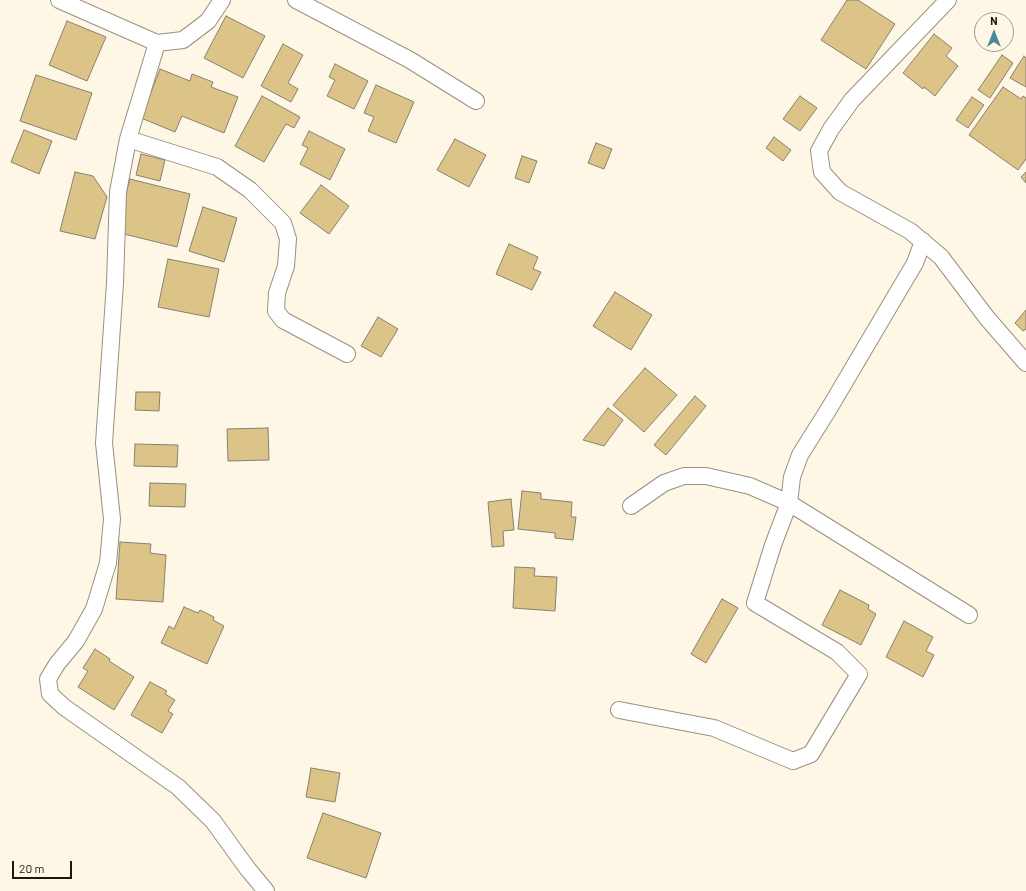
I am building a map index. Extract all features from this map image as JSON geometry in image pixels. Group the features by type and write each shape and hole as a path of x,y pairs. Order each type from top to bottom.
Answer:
{"street":[{"path":"59,0 157,43 183,40 208,21 222,0"},
{"path":"296,0 410,60 476,101"},
{"path":"948,0 852,100 831,129 819,151 822,172 840,192 883,215 910,232 941,257 987,318 1026,363"},
{"path":"157,43 128,139 118,192 115,283 104,443 112,520 108,563 94,609 76,642 57,664 48,679 50,694 64,707 178,787 213,821 247,868 266,891"},
{"path":"128,139 217,167 250,190 283,223 288,239 286,266 277,293 276,311 283,320 347,354"},
{"path":"619,710 714,728 793,760 811,754 859,674 837,652 755,603 773,545 789,503 792,478 800,455 915,263 923,241"},
{"path":"631,506 664,483 684,476 706,476 750,486 789,503 969,615"}],"building":[{"path":"847,0 858,0 895,24 866,69 821,40"},
{"path":"226,16 265,36 243,78 204,58"},
{"path":"67,21 106,37 87,81 49,65"},
{"path":"934,34 952,48 946,56 958,66 935,96 924,87 923,89 903,73"},
{"path":"283,44 303,55 288,83 298,89 291,102 261,86"},
{"path":"1002,55 1013,63 990,98 978,90"},
{"path":"1024,56 1026,58 1026,87 1010,78"},
{"path":"335,64 368,81 354,109 327,96 335,80 329,77"},
{"path":"160,69 190,81 192,74 213,82 211,87 238,97 224,133 182,116 175,132 141,118"},
{"path":"36,75 92,93 76,140 20,121"},
{"path":"376,85 414,102 396,143 368,131 374,117 364,113"},
{"path":"1003,87 1021,99 1023,96 1026,98 1026,159 1018,170 969,135"},
{"path":"262,96 300,117 294,128 286,124 264,162 235,146"},
{"path":"800,96 817,108 800,131 783,119"},
{"path":"972,97 984,105 968,128 956,120"},
{"path":"24,130 52,141 39,174 11,162"},
{"path":"309,131 345,149 330,180 300,164 308,148 302,145"},
{"path":"774,137 791,150 783,161 766,148"},
{"path":"455,139 486,155 469,187 437,170"},
{"path":"596,143 612,149 604,169 588,163"},
{"path":"141,154 165,160 160,181 136,175"},
{"path":"522,156 537,161 529,183 515,178"},
{"path":"75,172 93,176 107,197 95,239 60,231"},
{"path":"1026,172 1026,183 1021,177"},
{"path":"130,179 190,194 177,247 116,232"},
{"path":"321,185 349,206 329,234 300,213"},
{"path":"203,207 237,218 224,262 189,251"},
{"path":"509,244 538,257 533,269 541,272 532,290 496,274"},
{"path":"168,259 219,269 209,317 158,307"},
{"path":"615,292 652,315 631,350 593,326"},
{"path":"1026,310 1026,329 1023,331 1015,323"},
{"path":"378,317 398,329 381,357 361,346"},
{"path":"645,368 677,395 644,432 613,405"},
{"path":"136,392 160,392 159,411 135,410"},
{"path":"695,396 706,406 666,455 654,445"},
{"path":"608,408 623,420 604,446 583,440"},
{"path":"268,428 269,460 228,461 227,429"},
{"path":"135,444 178,445 177,467 134,466"},
{"path":"150,483 186,484 185,507 149,506"},
{"path":"522,491 541,493 541,499 572,502 571,517 576,517 573,540 555,538 555,533 518,529"},
{"path":"511,499 514,530 503,531 504,546 492,547 488,502"},
{"path":"120,542 151,544 150,553 166,555 163,602 116,599"},
{"path":"515,567 535,568 534,576 557,577 555,611 513,608"},
{"path":"840,590 869,605 868,609 876,614 861,645 822,625"},
{"path":"722,599 738,608 706,663 691,654"},
{"path":"184,607 198,613 200,610 214,617 213,620 224,626 207,664 161,643 169,626 174,629"},
{"path":"904,621 933,637 926,651 934,655 923,677 886,657"},
{"path":"95,649 110,659 109,661 134,677 114,710 78,687 88,671 83,668"},
{"path":"150,682 167,691 165,694 175,700 168,711 173,714 162,733 131,715"},
{"path":"311,768 340,773 335,802 306,797"},
{"path":"323,813 381,833 366,878 307,858"}]}
